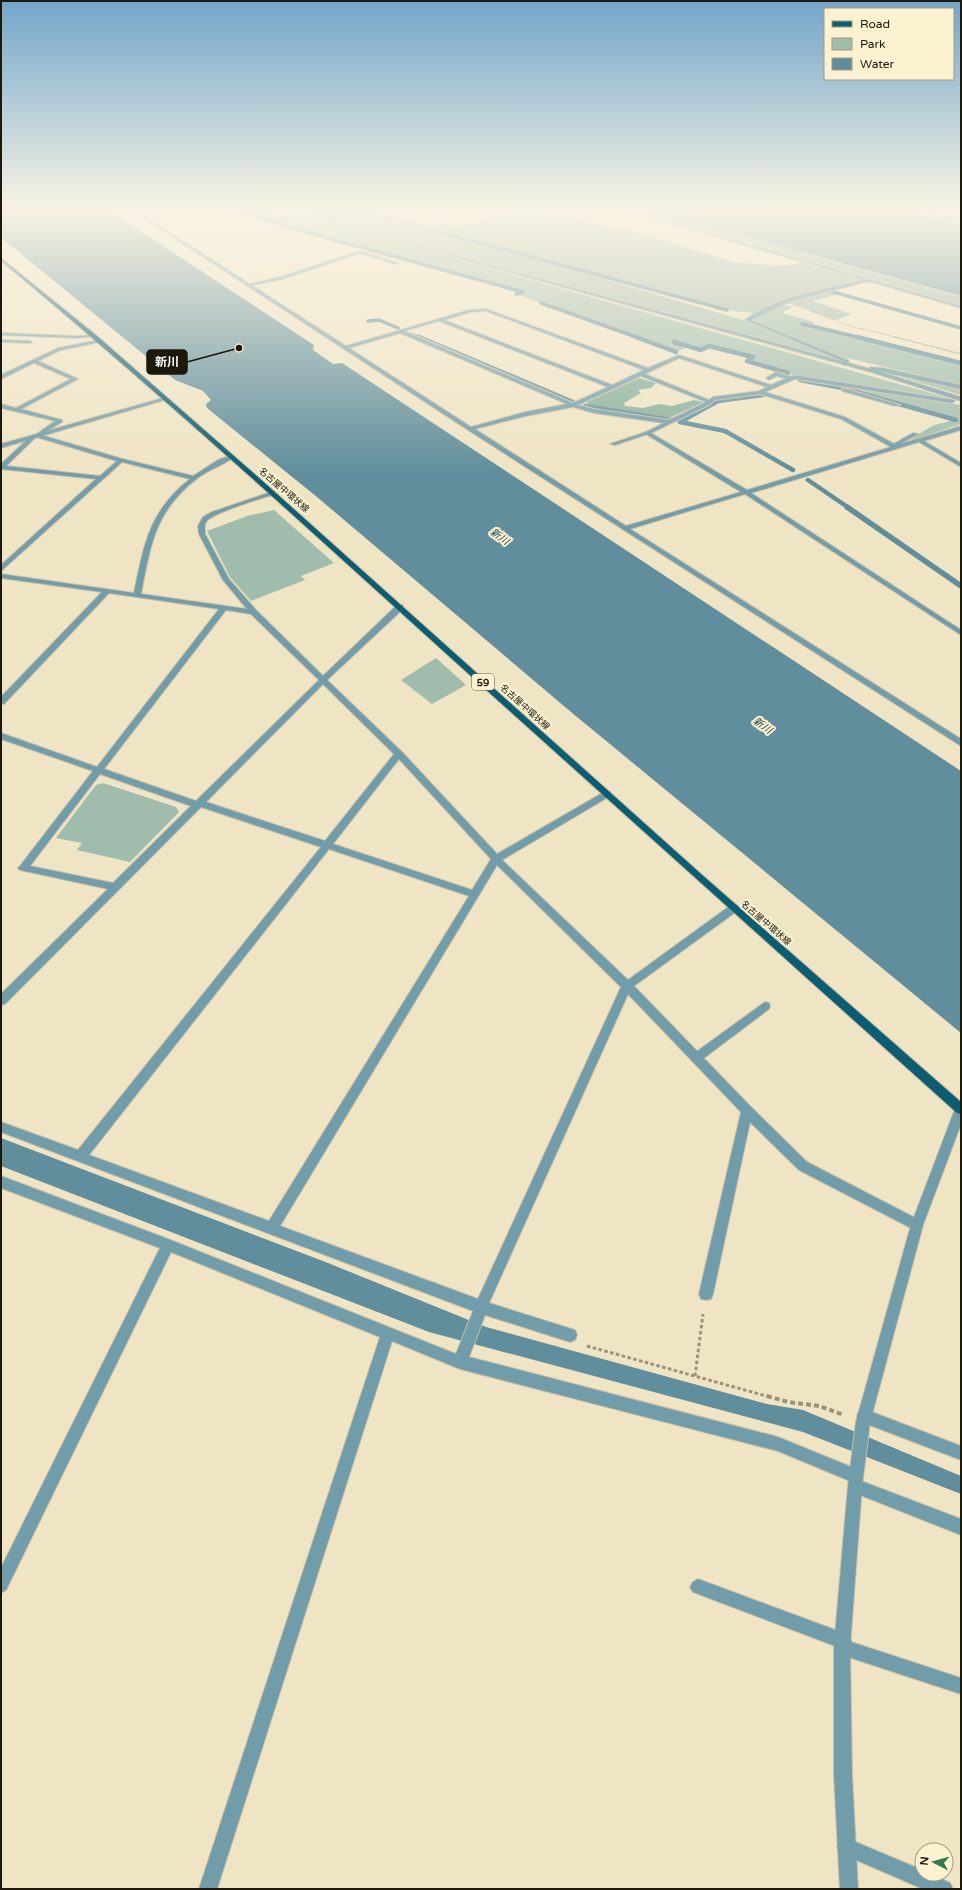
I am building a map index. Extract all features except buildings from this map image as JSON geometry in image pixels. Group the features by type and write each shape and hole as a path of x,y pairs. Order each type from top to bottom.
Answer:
{"main road":[{"name":"名古屋中環状線","path":"46,296 97,338 273,493 734,908 961,1109"}],"street":[{"path":"265,296 961,743"},
{"path":"599,296 869,370 961,399"},
{"path":"809,296 784,303 758,313 747,320 846,361 847,362 845,364"},
{"path":"924,296 961,307"},
{"path":"346,348 471,311 486,310 648,370"},
{"path":"440,320 613,387"},
{"path":"400,332 573,405 594,411 670,422"},
{"path":"1,334 97,338"},
{"path":"1,377 60,349 97,338"},
{"path":"1,341 30,342"},
{"path":"470,429 525,414 573,405 679,356 772,387 806,383 839,389 897,405"},
{"path":"16,410 75,379 34,362"},
{"path":"869,370 871,368 883,370 961,387"},
{"path":"641,374 710,402"},
{"path":"769,378 776,374 790,378"},
{"path":"613,444 648,433 710,402 713,399 760,392 794,377 951,401 961,399"},
{"path":"760,392 843,418 894,447"},
{"path":"1,446 165,399"},
{"path":"1,406 60,421 36,436 1,467"},
{"path":"626,528 744,491 894,447 921,441 961,428"},
{"path":"648,433 744,491 961,633"},
{"path":"894,447 915,434"},
{"path":"36,436 121,460 194,478"},
{"path":"921,441 961,465"},
{"path":"137,596 147,549 156,524 163,511 194,478 221,460 231,456"},
{"path":"1,569 121,460"},
{"path":"1,467 100,478"},
{"path":"273,493 214,513 206,517 201,527 202,534 226,580 253,612 398,754 496,859 627,986 747,1111 803,1166 917,1225"},
{"path":"1,576 253,612"},
{"path":"1,702 107,591"},
{"path":"1,1001 322,681 400,607"},
{"path":"116,887 23,868 224,608"},
{"path":"1,736 98,771 474,894"},
{"path":"80,1157 398,754"},
{"path":"272,1229 496,859 607,794"},
{"path":"462,1358 479,1312 627,986 734,908"},
{"path":"696,1058 765,1006"},
{"path":"849,1889 843,1775 843,1644 856,1477 863,1422 917,1225 961,1109"},
{"path":"706,1294 747,1111"},
{"path":"1,1127 272,1229 479,1312 570,1335"},
{"path":"1,1182 168,1245 388,1334 462,1358 778,1444 856,1477 961,1527"},
{"path":"1,1585 168,1245"},
{"path":"208,1889 388,1334"},
{"path":"863,1422 961,1453"},
{"path":"698,1587 843,1644 961,1686"},
{"path":"846,1847 944,1889"}],"path":[{"path":"784,303 850,326 961,354"},
{"path":"695,1376 706,1294"},
{"path":"570,1335 577,1343 788,1402 819,1406 863,1422"}],"green space":[{"path":"522,296 588,296 948,398 799,376 747,361 752,357 709,346 701,350 688,346 677,352"},
{"path":"606,296 663,296 746,321 838,360"},
{"path":"679,296 831,296 812,301 852,314 836,320 785,302 754,313 733,311"},
{"path":"928,296 961,297 961,306"},
{"path":"783,306 794,306 782,313 814,322 813,324 961,362 961,385 835,355 753,320 760,314"},
{"path":"888,373 961,389 961,395"},
{"path":"639,378 656,383 651,388 638,390 641,393 624,403 625,406 643,408 659,404 672,406 694,400 704,402 669,418 598,408 588,405 587,402"},
{"path":"800,380 961,405 961,424 905,442 934,425 955,420 842,388"},
{"path":"274,510 334,563 301,576 305,580 251,601 230,577 207,531 247,516"},
{"path":"436,658 466,685 432,704 401,680"},
{"path":"103,783 176,807 179,812 130,862 77,850 82,843 56,838 96,785"}],"water":[{"path":"73,296 240,296 314,345 313,350 333,364 342,363 961,771 961,1033 571,712 317,497 207,408 206,404 211,400 203,391 175,380"},
{"path":"1,1138 328,1263 486,1327 767,1404 803,1410 961,1476 961,1494 803,1432 429,1332 1,1166"}],"waterway":[{"path":"676,296 727,310"},
{"path":"848,296 961,328"},
{"path":"541,303 639,338"},
{"path":"368,321 379,320 398,328"},
{"path":"802,324 861,338"},
{"path":"411,334 421,338"},
{"path":"419,337 573,402"},
{"path":"636,337 676,352"},
{"path":"857,337 861,338"},
{"path":"861,338 961,363"},
{"path":"674,342 701,350 709,346 753,357 747,361 788,373"},
{"path":"800,380 842,388 956,420"},
{"path":"763,395 718,401 680,422 725,431 793,470"},
{"path":"585,406 670,420"},
{"path":"808,480 849,508"},
{"path":"847,507 961,586"}],"place":[{"name":"新川","path":"239,348"}]}
